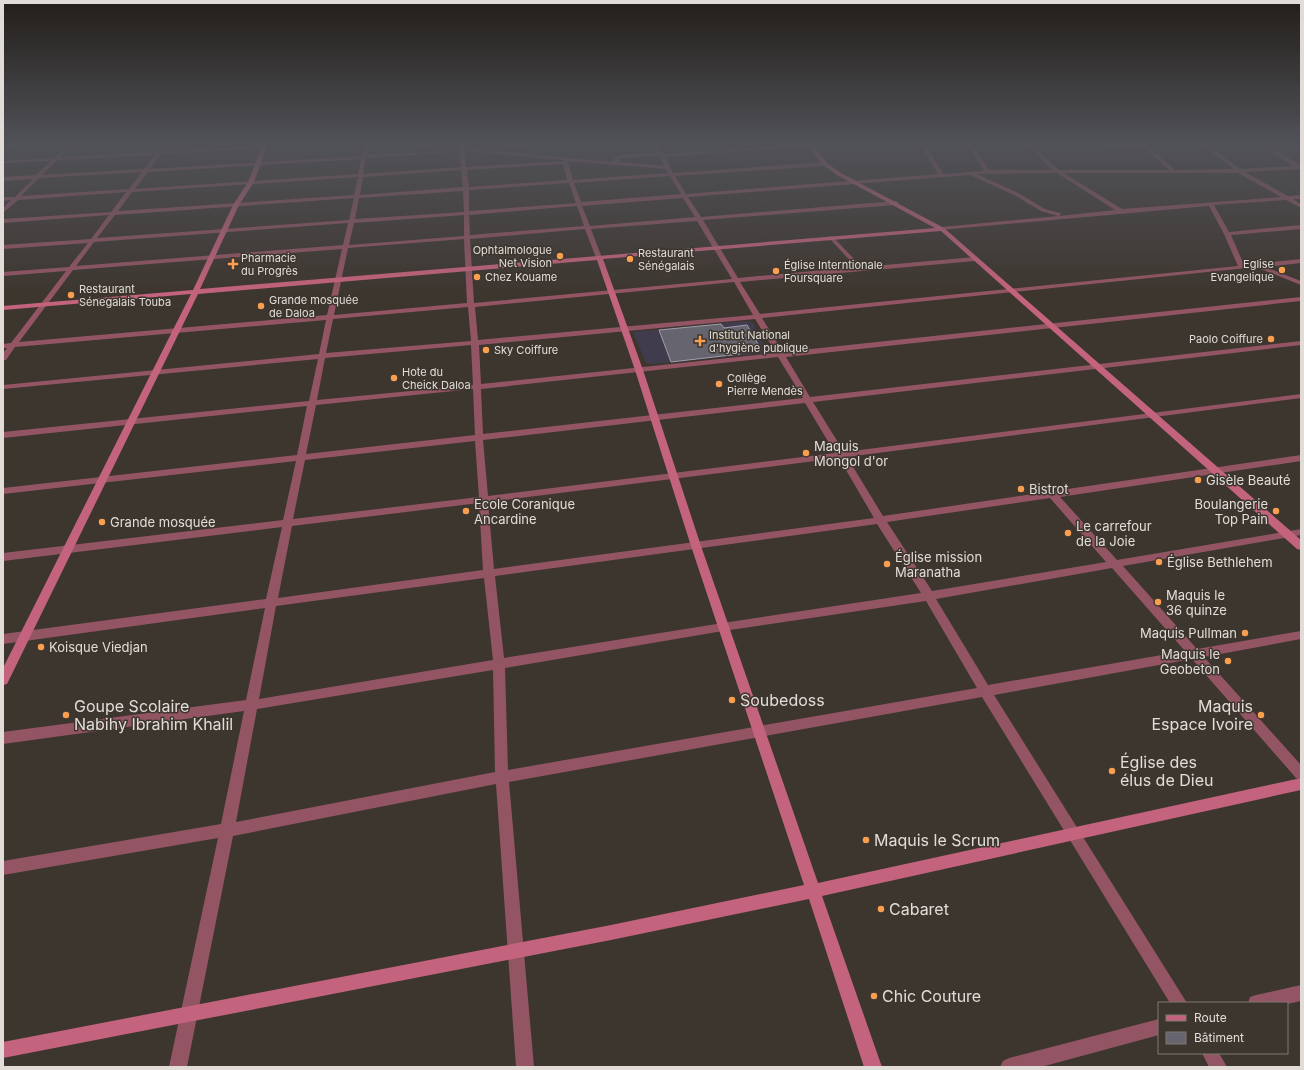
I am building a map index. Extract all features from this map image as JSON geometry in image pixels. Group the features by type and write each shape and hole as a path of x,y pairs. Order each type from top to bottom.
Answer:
{"street":[{"path":"3,211 21,194"},
{"path":"3,199 75,194"},
{"path":"3,358 129,194"},
{"path":"3,680 69,549 130,421 156,373 213,257 236,204 243,194"},
{"path":"3,221 385,194"},
{"path":"466,194 467,237 475,343 478,438 489,574 499,664 502,777 525,1067"},
{"path":"575,194 589,228 623,330 639,370 653,418 723,627 873,1067"},
{"path":"3,247 467,213 699,194"},
{"path":"877,194 942,229 1301,546"},
{"path":"1016,194 1043,210 1067,216"},
{"path":"1094,194 1121,211"},
{"path":"1279,194 1301,206"},
{"path":"684,195 880,520 929,596 985,691 1178,1002"},
{"path":"178,1067 227,830 271,603 330,316 357,196"},
{"path":"3,308 469,270 942,229 1121,211 1301,197"},
{"path":"3,274 896,203"},
{"path":"1211,205 1227,234 1241,266"},
{"path":"1227,234 1301,227"},
{"path":"832,238 860,268"},
{"path":"3,346 330,316 471,305 860,268 975,259"},
{"path":"3,386 623,330 1301,261"},
{"path":"1255,266 1301,283"},
{"path":"3,435 313,402 639,370 1301,299"},
{"path":"3,490 302,458 807,399 1300,344"},
{"path":"3,557 673,477 841,454 1301,396"},
{"path":"3,639 696,546 1301,458"},
{"path":"1053,495 1301,774"},
{"path":"3,738 251,705 723,627 929,596 1286,533 1301,532"},
{"path":"3,868 227,830 502,777 1301,636"},
{"path":"3,1050 188,1013 517,951 813,892 1301,784"},
{"path":"1260,1002 1301,993"},
{"path":"1009,1067 1158,1027"},
{"path":"1211,1054 1218,1067"}],"shaded area":[{"name":"Institut National d'hygiène publique","path":"745,321 753,323 767,350 764,353 653,364 646,363 633,332"}],"building":[{"name":"Institut National d'hygiène publique","path":"721,324 724,328 747,325 758,344 735,347 740,354 671,362 659,330"}],"place":[{"name":"Ophtalmologue Net Vision","path":"560,256"},
{"name":"Restaurant Sénégalais","path":"630,259"},
{"name":"Pharmacie du Progrès","path":"233,264"},
{"name":"Eglise Evangelique","path":"1282,270"},
{"name":"Église Interntionale Foursquare","path":"776,271"},
{"name":"Chez Kouame","path":"477,277"},
{"name":"Restaurant Sénegalais Touba","path":"71,295"},
{"name":"Grande mosquée de Daloa","path":"261,306"},
{"name":"Paolo Coiffure","path":"1271,339"},
{"name":"Institut National d'hygiène publique","path":"700,341"},
{"name":"Sky Coiffure","path":"486,350"},
{"name":"Hote du Cheick Daloa","path":"394,378"},
{"name":"Collège Pierre Mendès","path":"719,384"},
{"name":"Maquis Mongol d'or","path":"806,453"},
{"name":"Gisèle Beauté","path":"1198,480"},
{"name":"Bistrot","path":"1021,489"},
{"name":"Ecole Coranique Ancardine","path":"466,511"},
{"name":"Boulangerie Top Pain","path":"1276,511"},
{"name":"Grande mosquée","path":"102,522"},
{"name":"Le carrefour de la Joie","path":"1068,533"},
{"name":"Église Bethlehem","path":"1159,562"},
{"name":"Église mission Maranatha","path":"887,564"},
{"name":"Maquis le 36 quinze","path":"1158,602"},
{"name":"Maquis Pullman","path":"1245,633"},
{"name":"Koisque Viedjan","path":"41,647"},
{"name":"Maquis le Geobeton","path":"1228,661"},
{"name":"Soubedoss","path":"732,700"},
{"name":"Goupe Scolaire Nabihy Ibrahim Khalil","path":"66,715"},
{"name":"Maquis Espace Ivoire","path":"1261,715"},
{"name":"Église des élus de Dieu","path":"1112,771"},
{"name":"Maquis le Scrum","path":"866,840"},
{"name":"Cabaret","path":"881,909"},
{"name":"Chic Couture","path":"874,996"}]}
